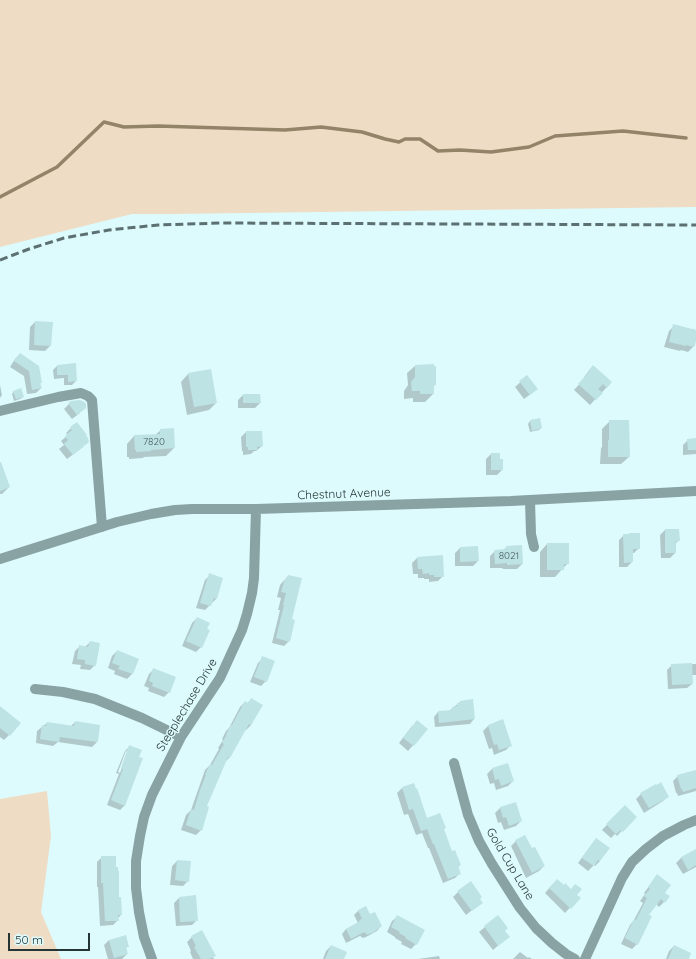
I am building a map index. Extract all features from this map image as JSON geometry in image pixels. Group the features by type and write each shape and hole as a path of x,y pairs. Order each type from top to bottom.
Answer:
{"street":[{"path":"0,410 81,393 88,396 92,400 102,527"},
{"name":"Chestnut Avenue","path":"0,559 117,522 175,510 417,505 696,491"},
{"path":"530,500 531,534 534,547"},
{"name":"Steeplechase Drive","path":"152,959 144,937 138,912 136,888 137,855 144,817 152,795 181,737 220,678 242,630 252,593 254,578 256,509"},
{"path":"35,689 63,692 95,699 118,707 181,737"},
{"name":"Gold Cup Lane","path":"454,763 468,816 479,841 492,864 520,908 536,928 552,943 575,959"},
{"path":"585,959 622,878 632,862 646,848 663,836 696,820"}],"shaded area":[{"path":"0,0 696,0 696,207 132,214 0,247"},
{"path":"47,791 51,836 41,912 61,959 0,959 0,799"}],"building":[{"path":"35,321 53,322 51,346 34,345"},
{"path":"673,324 696,330 696,341 694,347 669,342"},
{"path":"20,353 39,366 42,383 40,383 42,388 32,390 29,371 14,361"},
{"path":"76,363 77,381 68,382 68,375 57,375 57,365"},
{"path":"434,364 434,366 436,366 436,385 434,385 434,394 420,394 420,391 412,391 411,382 415,377 415,365"},
{"path":"593,365 612,382 607,388 603,384 598,389 603,393 596,400 578,384"},
{"path":"211,369 217,403 194,407 188,373"},
{"path":"527,375 538,389 530,395 519,381"},
{"path":"21,388 24,397 16,399 13,391"},
{"path":"243,394 260,394 261,403 243,403"},
{"path":"80,400 86,403 86,408 77,415 68,403 71,401"},
{"path":"540,418 542,428 532,431 530,420"},
{"path":"609,420 629,420 630,457 608,457"},
{"path":"77,422 87,435 89,442 73,455 64,444 68,440 65,436 72,430 70,427"},
{"path":"174,428 175,448 136,452 134,435 160,434 160,429"},
{"path":"246,431 262,431 263,446 257,447 257,450 248,450 248,447 246,447"},
{"path":"696,438 696,450 688,450 687,439"},
{"path":"491,453 500,453 500,459 503,459 503,470 491,470"},
{"path":"0,462 10,487 0,491"},
{"path":"665,529 679,529 680,541 676,541 676,553 665,553"},
{"path":"640,533 640,549 633,549 633,562 624,563 623,534"},
{"path":"547,543 569,543 569,564 564,564 564,570 547,570"},
{"path":"522,545 523,564 495,564 494,550 506,549 506,546"},
{"path":"478,546 479,561 460,562 460,547"},
{"path":"443,555 444,577 434,577 434,575 429,575 429,573 423,574 422,569 418,569 417,557"},
{"path":"209,573 223,578 217,599 214,598 211,606 200,603"},
{"path":"288,575 302,578 292,619 295,620 290,642 276,638 286,593 281,592 285,579"},
{"path":"197,617 210,623 207,629 210,630 202,648 186,641"},
{"path":"90,641 100,643 96,666 85,664 85,660 77,659 79,645 88,647"},
{"path":"117,650 139,659 133,674 118,669 120,666 112,663"},
{"path":"262,656 275,661 267,682 254,677"},
{"path":"692,663 693,684 672,685 671,664"},
{"path":"153,668 176,677 170,693 152,686 153,683 149,681"},
{"path":"251,698 263,705 251,725 249,724 230,758 228,757 207,806 209,807 202,831 186,825 191,809 194,810 210,764 212,765 224,744 222,743 226,734 245,701 248,703"},
{"path":"473,699 475,719 439,723 438,711 452,710 452,707 457,706 457,703 460,703 460,701"},
{"path":"0,706 21,723 10,736 0,728"},
{"path":"503,719 512,746 499,750 497,744 494,745 488,725"},
{"path":"417,720 428,729 414,746 403,738"},
{"path":"75,721 100,725 98,742 60,737 59,742 40,739 42,725 46,726 47,722 74,726"},
{"path":"129,745 142,750 139,757 143,758 125,806 111,800 123,769 121,768"},
{"path":"508,763 514,781 501,786 499,779 495,780 492,768"},
{"path":"696,770 696,788 683,792 677,775"},
{"path":"661,782 669,797 649,808 640,793"},
{"path":"414,783 427,818 440,813 446,828 444,829 452,851 455,850 461,865 458,866 461,874 448,879 427,829 421,831 413,809 409,810 402,787"},
{"path":"516,802 522,821 509,826 506,817 503,818 500,807"},
{"path":"625,805 637,817 623,832 621,830 616,834 606,824"},
{"path":"525,835 532,848 535,847 545,866 532,873 515,840"},
{"path":"596,838 610,848 594,866 582,858"},
{"path":"696,849 696,865 688,870 681,857"},
{"path":"101,856 116,856 116,867 118,867 119,871 119,897 121,897 122,915 118,915 119,921 105,921 103,883 101,883"},
{"path":"177,860 191,861 189,882 175,880"},
{"path":"657,874 671,885 665,893 670,896 665,903 661,899 649,915 652,916 638,945 625,938 634,919 636,920 647,898 644,896 650,889 648,887"},
{"path":"557,879 564,885 565,883 571,889 575,884 582,889 577,895 581,898 571,909 549,888"},
{"path":"471,881 482,897 480,899 483,903 472,911 457,891"},
{"path":"196,895 198,921 180,922 179,897"},
{"path":"366,906 370,914 375,912 382,926 371,934 367,935 364,932 351,939 346,929 362,919 358,910"},
{"path":"397,915 425,930 417,945 391,927"},
{"path":"498,915 508,928 505,931 510,937 498,946 484,926"},
{"path":"202,930 216,956 209,959 201,959 194,947 196,946 191,936"},
{"path":"126,935 129,947 126,947 128,954 114,958 109,940"},
{"path":"331,945 347,952 344,959 325,959"},
{"path":"674,945 691,953 689,959 668,959"}],"waterway":[{"path":"0,197 57,167 104,122 124,127 158,126 285,130 321,127 362,132 399,142 405,139 420,139 438,151 460,150 491,152 529,147 555,136 623,131 686,138"}],"railway":[{"path":"0,260 64,238 109,230 158,225 222,223 696,225"}]}
